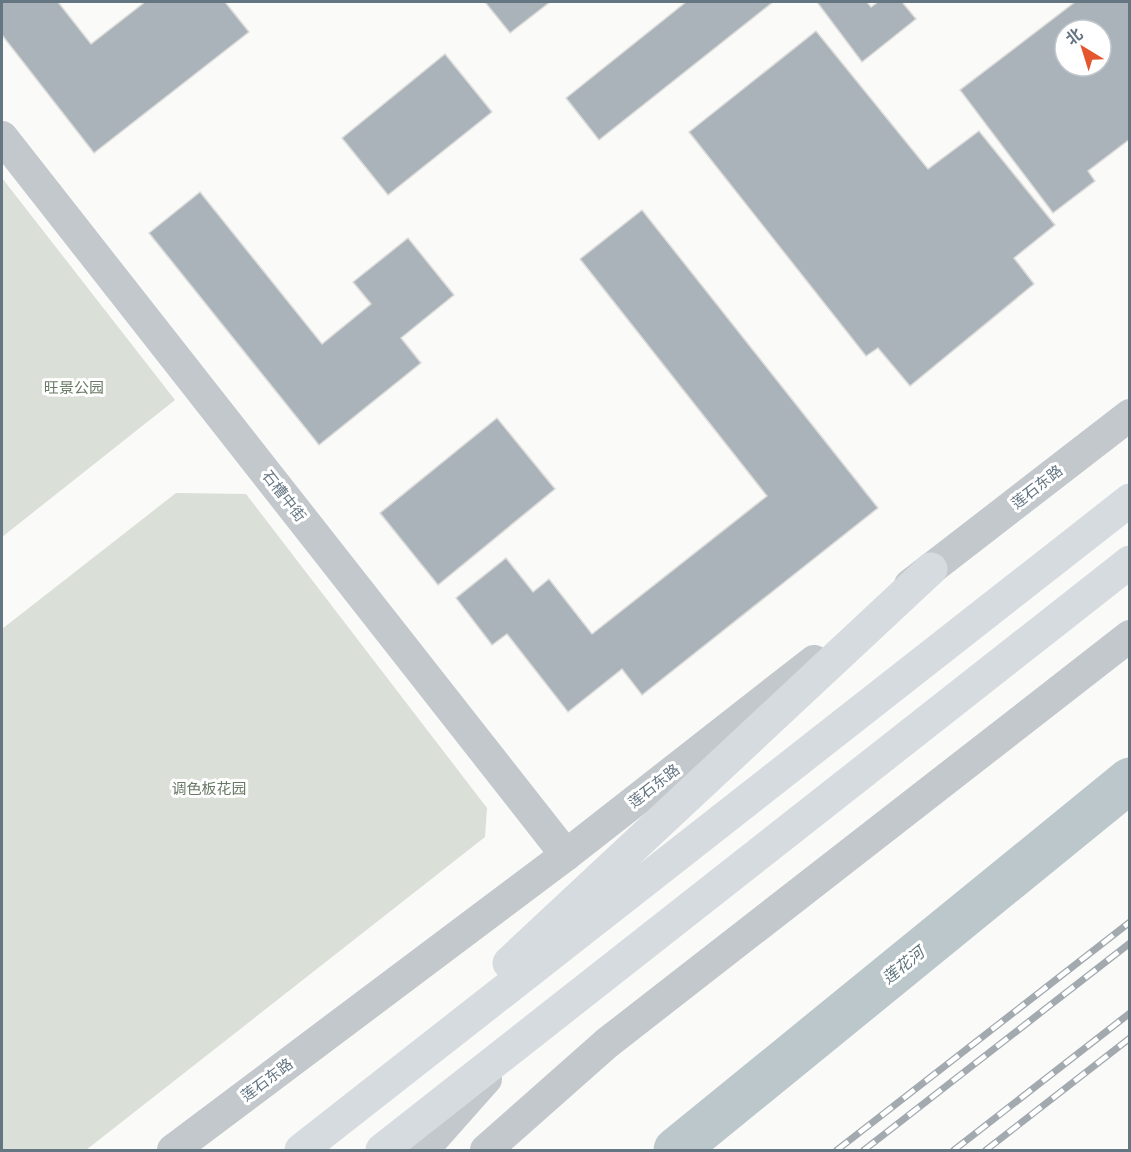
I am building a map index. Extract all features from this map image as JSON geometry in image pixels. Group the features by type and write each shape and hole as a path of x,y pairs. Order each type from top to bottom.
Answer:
{"highway":[{"path":"301,1150 1130,500"},
{"path":"381,1150 1130,562"},
{"path":"345,1116 931,569"}],"street":[{"name":"石槽中街","path":"2,137 566,855"},
{"name":"莲石东路","path":"173,1150 566,855 1130,415"},
{"path":"486,1150 607,1043 1130,636"},
{"path":"423,1150 519,1042"}],"green space":[{"name":"旺景公园","path":"2,178 175,400 2,537"},
{"name":"调色板花园","path":"176,493 246,494 487,808 485,837 86,1150 2,1150 2,629"}],"building":[{"path":"2,2 58,2 91,44 145,2 225,2 249,32 94,153 2,35"},
{"path":"485,2 550,2 510,33"},
{"path":"686,2 773,2 599,140 566,98"},
{"path":"817,2 867,2 871,7 878,2 902,2 916,19 862,62"},
{"path":"1075,2 1130,2 1130,139 1088,171 1095,181 1053,213 960,90 1053,19 1053,78 1113,78 1113,18 1054,18"},
{"path":"816,31 928,169 979,131 1055,225 1014,258 1034,284 910,386 878,348 866,356 689,132"},
{"path":"445,54 492,112 388,195 342,138"},
{"path":"200,192 322,344 371,304 353,282 408,238 454,295 401,338 421,363 319,445 149,233"},
{"path":"642,210 878,508 642,695 622,669 568,712 507,634 492,645 456,598 506,558 533,592 549,579 592,634 767,496 580,259"},
{"path":"497,418 555,489 438,585 380,513"}],"waterway":[{"name":"莲花河","path":"676,1150 1130,780"}],"railway":[{"path":"837,1150 1130,922"},
{"path":"864,1150 1130,943"},
{"path":"954,1150 1130,1013"},
{"path":"986,1150 1130,1038"}]}
